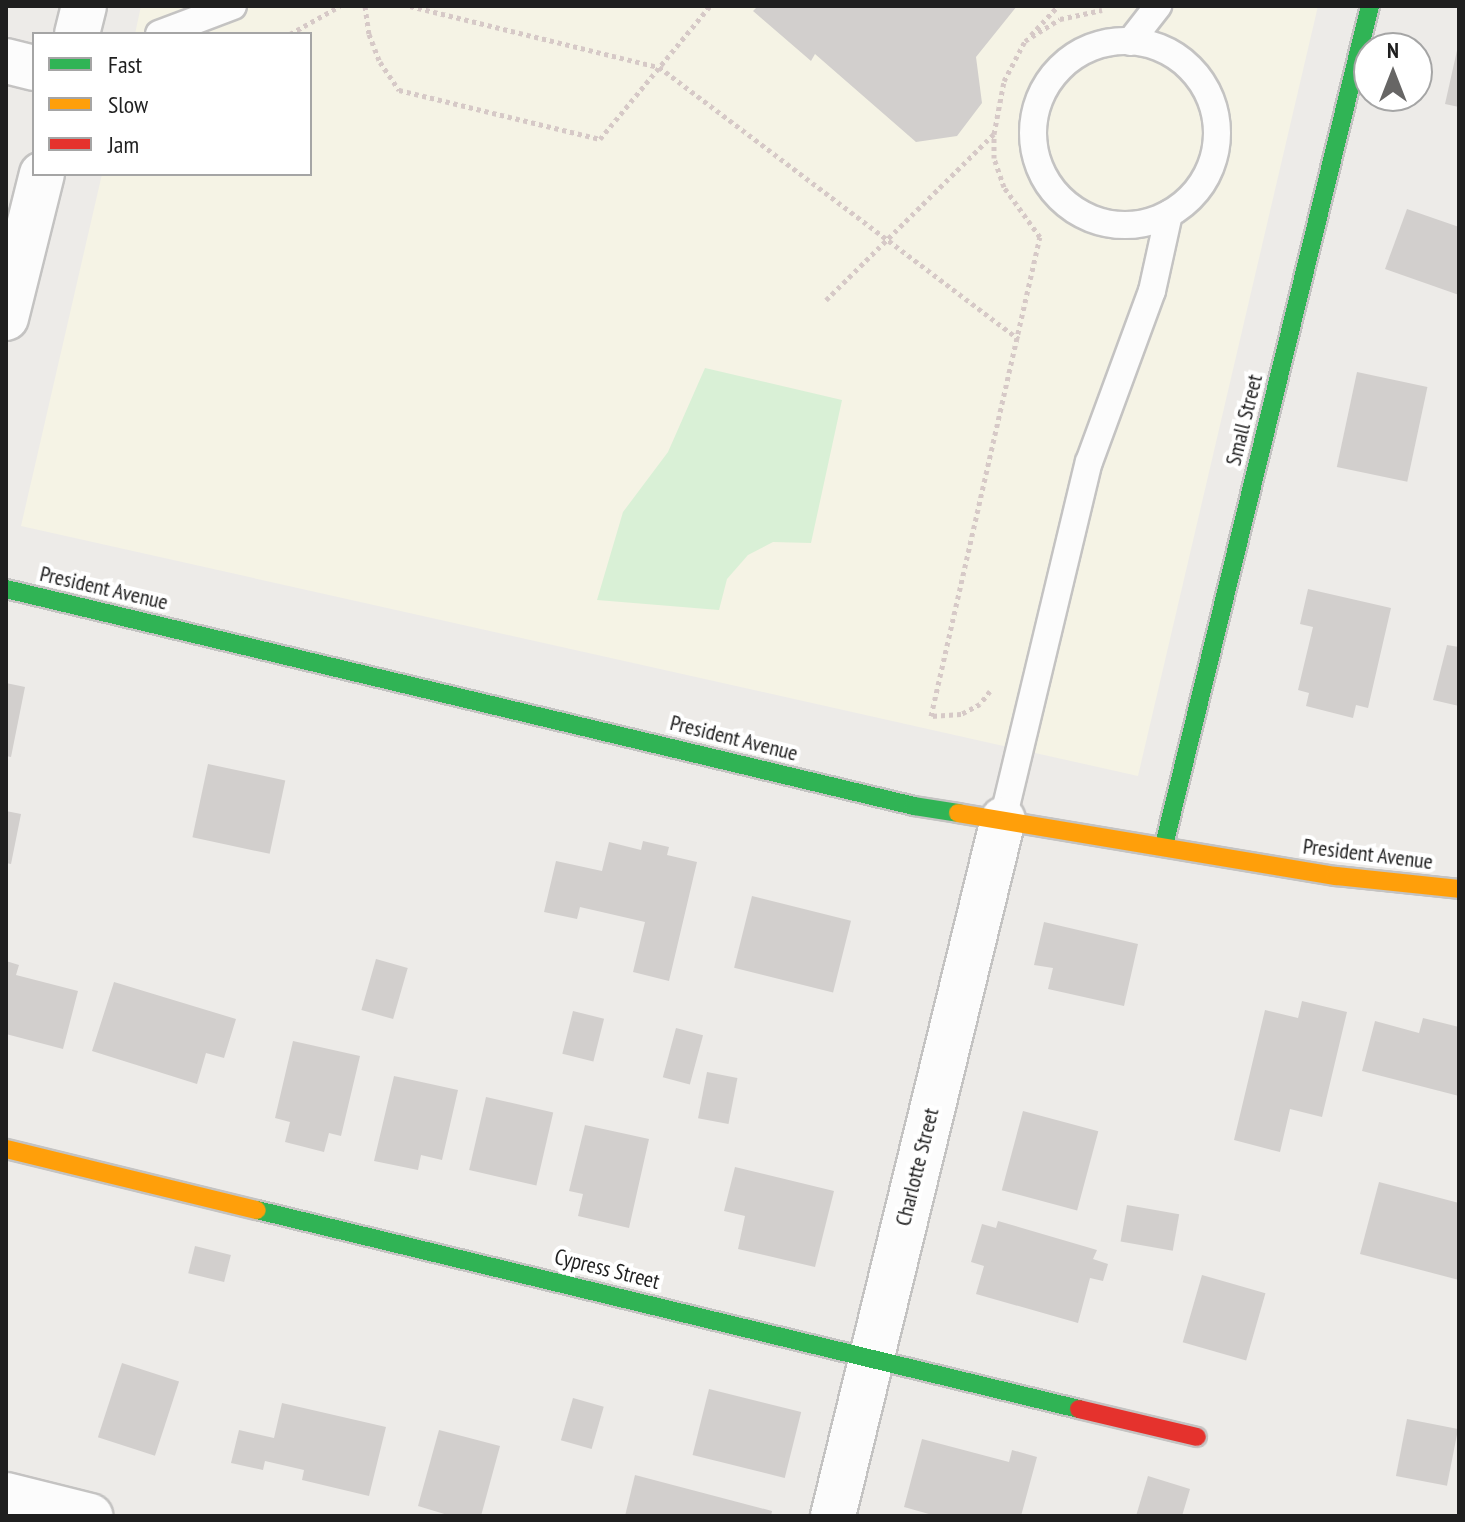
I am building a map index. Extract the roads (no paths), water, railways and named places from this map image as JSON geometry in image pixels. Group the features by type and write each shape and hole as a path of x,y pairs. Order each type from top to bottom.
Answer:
{"street":[{"path":"78,32 84,6"},
{"name":"Small Street","path":"1164,845 1370,6"},
{"path":"6,61 32,68"},
{"path":"6,318 42,176"},
{"name":"President Avenue","path":"6,589 914,806 1164,845 1336,876 1459,889"},
{"name":"Charlotte Street","path":"833,1516 1003,819"},
{"path":"1427,885 1459,896"},
{"name":"Cypress Street","path":"6,1149 1197,1437"},
{"path":"6,1495 90,1516"}],"lane":[{"path":"164,32 233,6"},
{"path":"1130,42 1158,6"},
{"path":"1130,42 1158,47 1192,69 1204,85 1215,115 1217,145 1212,166 1189,200 1169,214 1134,226 1093,220 1058,197 1037,162 1033,122 1048,83 1078,54 1096,46 1130,42"},
{"path":"1003,819 1089,462 1152,291 1169,214"}]}
